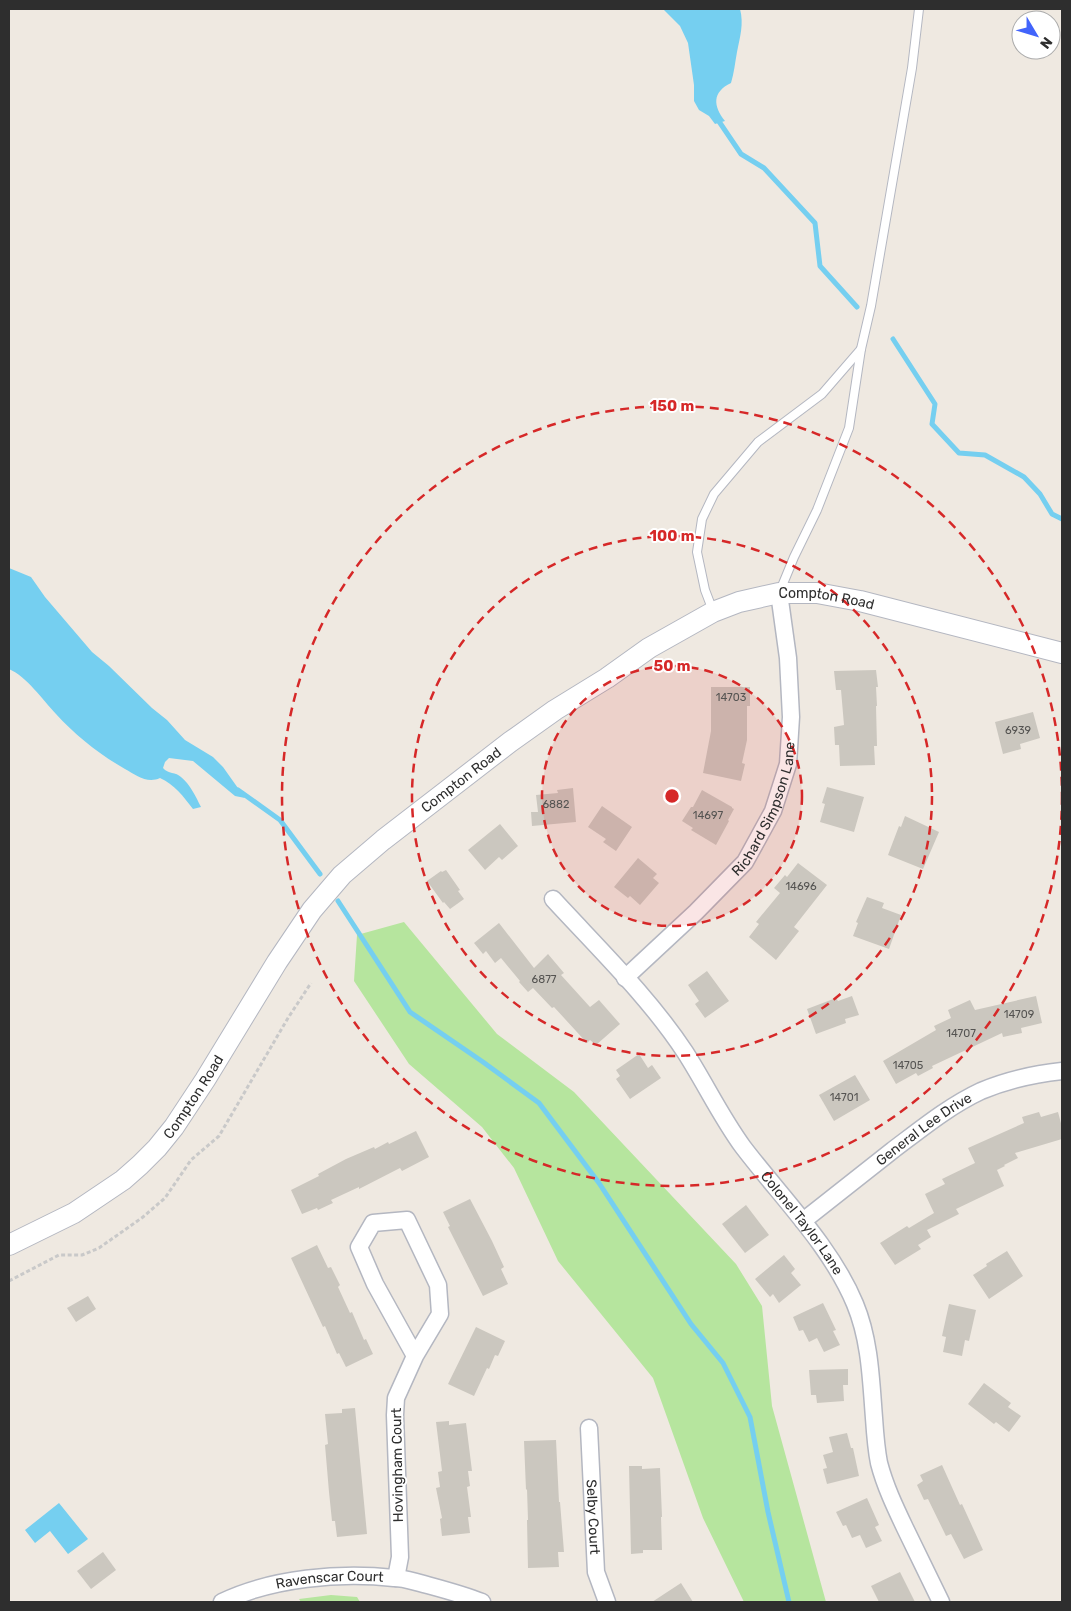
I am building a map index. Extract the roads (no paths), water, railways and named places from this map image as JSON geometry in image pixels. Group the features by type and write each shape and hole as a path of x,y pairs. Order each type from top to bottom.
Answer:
{"street":[{"name":"Compton Road","path":"9,1245 74,1214 140,1166 157,1148 174,1127 205,1080 282,954 312,910 342,875 382,840 540,721 608,678 649,648 713,612 739,602 779,593 817,593 860,601 1062,653"},
{"name":"Richard Simpson Lane","path":"625,978 696,912 745,862 774,811 788,764 791,717 788,658 779,593"},
{"name":"Colonel Taylor Lane","path":"553,899 648,1004 684,1051 722,1116 742,1145 803,1221 844,1281 855,1305 866,1338 876,1444 884,1479 891,1498 940,1602"},
{"name":"General Lee Drive","path":"803,1221 936,1118 960,1102 1011,1080 1062,1071"},
{"name":"Hovingham Court","path":"396,1578 400,1557 396,1398 415,1356 440,1314 438,1285 407,1220 373,1223 359,1247 375,1284 415,1356"},
{"name":"Selby Court","path":"589,1428 596,1572 607,1602"},
{"name":"Ravenscar Court","path":"222,1602 247,1592 271,1586 317,1578 363,1576 396,1578 452,1591 482,1602"}],"lane":[{"path":"779,593 794,557 818,510 849,428 861,349 871,306 912,68 919,9"},
{"path":"713,612 705,590 696,552 702,519 714,494 758,442 822,394 861,349"}],"water":[{"path":"663,9 740,9 741,31 731,83 720,91 716,100 718,110 725,121 715,124 709,116 699,110 694,101 694,85 688,43 680,26"},
{"path":"9,568 31,577 45,597 92,652 167,720 185,740 213,757 223,767 245,798 235,796 193,761 169,758 163,768 179,775 190,787 201,807 193,809 170,784 160,778 151,780 133,774 97,751 64,722 22,677 9,669"},
{"path":"59,1503 88,1539 68,1554 50,1531 35,1543 25,1530"}],"waterway":[{"path":"716,117 741,154 764,168 815,223 820,266 857,307"},
{"path":"893,339 935,404 932,424 959,453 985,455 1024,477 1040,494 1052,514 1062,519"},
{"path":"238,790 280,820 320,874"},
{"path":"338,901 410,1012 539,1103 599,1183 691,1324 723,1363 750,1417 768,1512 789,1602"}]}
